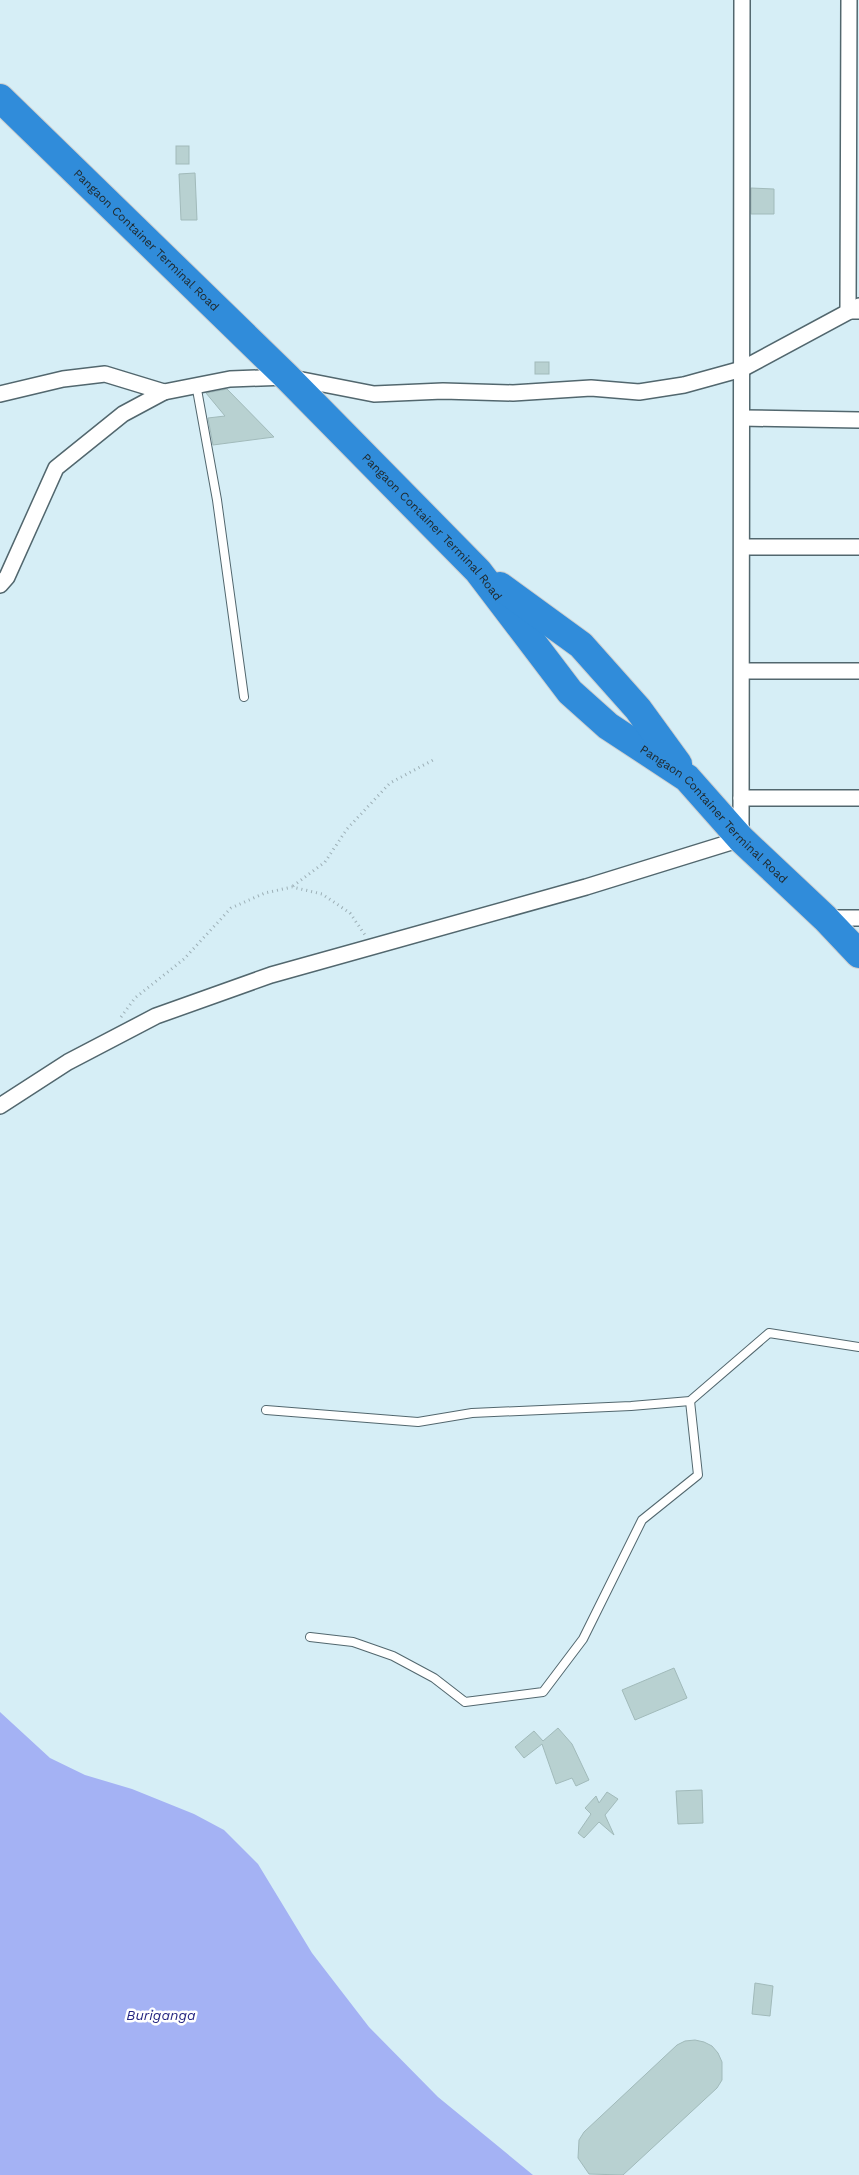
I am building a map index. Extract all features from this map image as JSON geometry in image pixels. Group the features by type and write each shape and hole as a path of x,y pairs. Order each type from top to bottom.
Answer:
{"highway":[{"name":"Pangaon Container Terminal Road","path":"0,98 287,377 478,571 570,692 608,726 687,778 741,839 825,918 859,954"},
{"path":"478,571 581,645 638,709 687,778"}],"street":[{"path":"0,1106 68,1062 156,1016 271,975 586,887 741,839 742,0"},
{"path":"0,585 7,577 56,468 123,414 164,392 196,384 230,379 287,377 374,394 443,391 513,393 591,388 639,392 684,385 742,369 855,310 854,147 850,0"},
{"path":"0,394 63,379 105,374 164,392"},
{"path":"742,418 859,420"},
{"path":"742,547 859,547"},
{"path":"742,671 859,671"},
{"path":"741,798 859,798"},
{"path":"825,918 859,918"}],"lane":[{"path":"196,384 217,500 244,696"},
{"path":"266,1410 418,1422 472,1413 631,1406 690,1400 769,1333 859,1347"},
{"path":"310,1636 353,1642 392,1656 434,1678 465,1702 543,1692 583,1639 642,1520 698,1476 690,1400"}],"path":[{"path":"100,1046 135,998 184,959 231,908 265,893 292,887 325,862 347,829 390,783 436,759"},
{"path":"292,887 322,894 350,913 374,946"}],"water":[{"name":"Buriganga","path":"0,1712 50,1758 85,1775 132,1789 194,1814 224,1830 258,1864 312,1953 369,2027 438,2097 533,2175 0,2175"}],"building":[{"path":"176,146 189,146 189,164 176,164"},
{"path":"195,173 197,220 181,220 179,174"},
{"path":"751,188 774,189 774,214 751,214"},
{"path":"535,362 549,362 549,374 535,374"},
{"path":"227,389 274,437 213,445 208,418 225,416 206,393"},
{"path":"674,1668 687,1698 635,1720 622,1690"},
{"path":"558,1728 572,1744 589,1780 576,1786 572,1778 556,1784 542,1744 524,1758 515,1747 534,1731 543,1741"},
{"path":"702,1790 703,1823 678,1824 676,1791"},
{"path":"607,1792 618,1799 605,1815 614,1835 599,1822 584,1838 578,1833 591,1814 585,1808 596,1796 599,1803"},
{"path":"755,1983 773,1986 770,2016 752,2014"},
{"path":"695,2040 712,2046 718,2053 722,2062 722,2080 717,2088 623,2175 589,2174 578,2158 579,2140 584,2132 677,2045 685,2041"}]}
